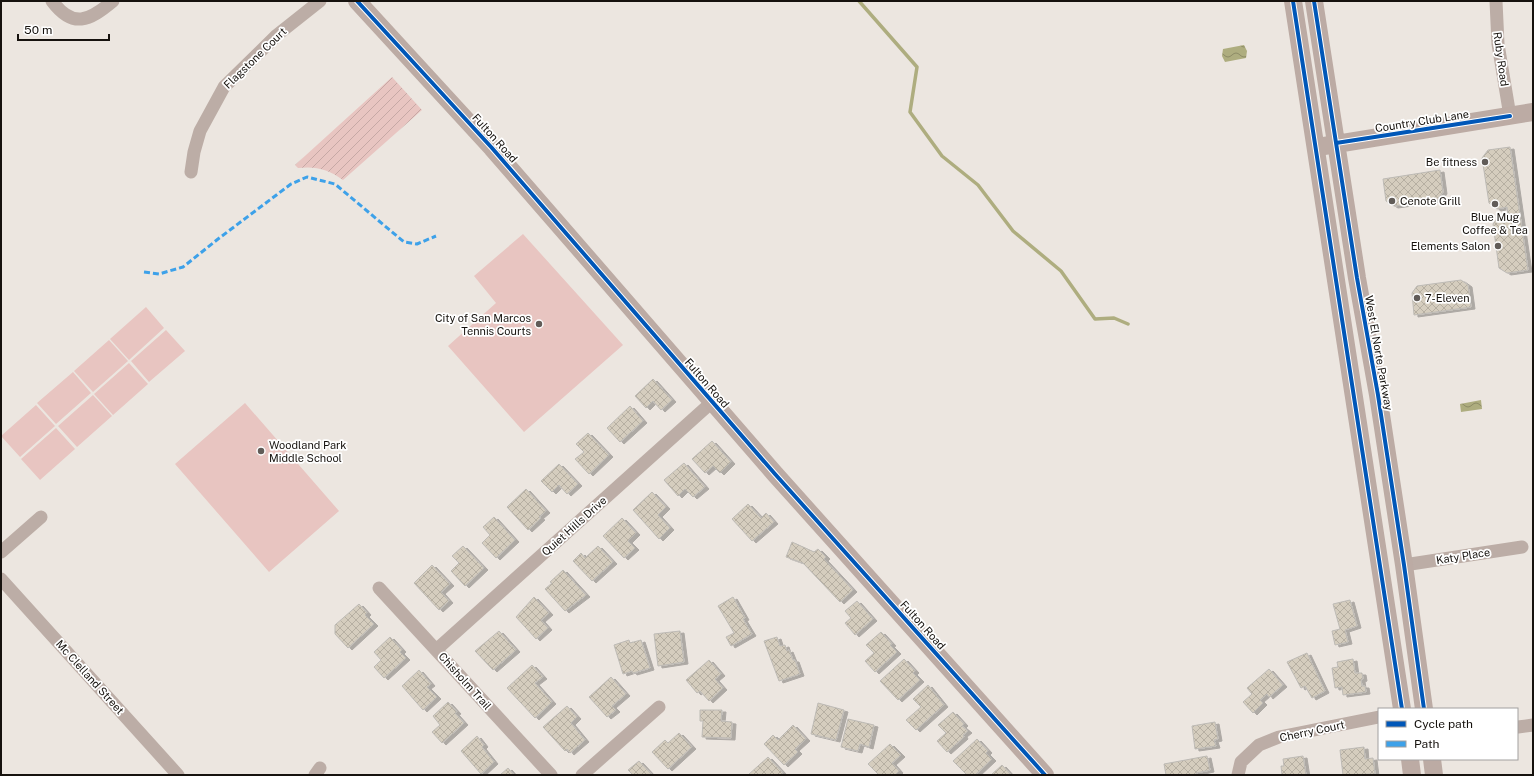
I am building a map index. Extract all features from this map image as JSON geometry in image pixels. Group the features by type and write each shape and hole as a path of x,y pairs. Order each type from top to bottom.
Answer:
{"main road":[{"name":"Fulton Road","path":"358,1 492,148 712,402 1045,775"},
{"path":"1293,1 1402,708"},
{"name":"West El Norte Parkway","path":"1314,1 1357,278 1369,336 1404,565 1424,708"},
{"name":"Country Club Lane","path":"1315,147 1533,112"},
{"path":"1410,760 1412,775"},
{"path":"1432,760 1434,775"}],"street":[{"path":"52,1 60,12 72,19 85,19 98,14 112,1"},
{"name":"Flagstone Court","path":"192,172 194,152 200,131 224,87 277,36 320,1"},
{"name":"Ruby Road","path":"1496,1 1498,44 1510,116"},
{"name":"Quiet Hills Drive","path":"436,650 712,402"},
{"path":"1,552 42,517"},
{"name":"Katy Place","path":"1404,565 1522,547"},
{"name":"Mc Clelland Street","path":"1,579 178,775"},
{"name":"Chisholm Trail","path":"379,588 550,775"},
{"path":"582,775 659,707"},
{"name":"Cherry Court","path":"1238,775 1241,762 1259,745 1279,737 1378,717"},
{"path":"1518,727 1533,725"}],"shaded area":[{"path":"392,77 422,110 343,180 322,169 311,167 298,168 295,165"},
{"name":"City of San Marcos Tennis Courts","path":"523,234 623,345 524,432 448,346 496,303 474,276"},
{"path":"146,307 164,328 129,360 110,339"},
{"path":"166,330 185,351 149,382 131,361"},
{"path":"109,340 128,361 93,392 74,371"},
{"path":"129,363 148,384 113,415 94,394"},
{"path":"73,372 91,393 56,424 37,403"},
{"path":"93,395 112,416 77,447 58,426"},
{"path":"245,403 339,511 269,572 175,464"},
{"path":"36,405 55,426 20,457 1,436"},
{"path":"56,428 75,449 40,480 21,459"}],"water":[{"path":"1244,45 1247,51 1246,58 1225,62 1222,56 1223,49"},
{"path":"1481,400 1482,409 1461,412 1460,404"}],"building":[{"path":"1510,147 1528,270 1507,273 1499,268 1493,224 1498,217 1508,215 1507,207 1497,209 1489,203 1482,158 1488,150"},
{"path":"1440,170 1443,192 1437,200 1394,206 1386,201 1383,179"},
{"path":"1461,280 1468,285 1471,307 1414,315 1412,293 1417,286"},
{"path":"653,379 672,400 661,410 653,401 646,408 635,396"},
{"path":"630,406 643,421 620,442 607,428"},
{"path":"588,433 609,455 589,474 575,459 584,452 576,444"},
{"path":"712,441 731,462 720,473 713,466 705,473 692,459"},
{"path":"684,463 705,487 693,497 685,489 678,496 664,480"},
{"path":"559,464 578,484 567,494 559,485 552,492 541,481"},
{"path":"526,489 546,511 528,530 507,507"},
{"path":"652,492 666,507 658,515 670,528 659,539 633,510"},
{"path":"748,504 761,518 766,513 774,522 752,541 732,519"},
{"path":"494,517 515,540 496,558 482,543 490,535 483,527"},
{"path":"622,518 636,533 628,541 635,548 624,558 603,536"},
{"path":"792,542 814,552 818,549 826,557 824,559 853,590 840,602 803,563 786,557"},
{"path":"463,546 484,568 465,586 451,571 459,563 452,556"},
{"path":"598,546 613,562 592,581 573,561 581,553 585,558"},
{"path":"432,565 450,584 441,592 449,601 439,610 414,583"},
{"path":"563,570 586,595 565,611 545,589"},
{"path":"534,597 549,613 541,620 548,628 536,639 516,617"},
{"path":"733,597 752,634 731,646 726,637 734,633 718,606"},
{"path":"1350,600 1357,626 1345,630 1348,642 1335,645 1332,631 1340,629 1333,604"},
{"path":"857,601 873,619 855,635 845,623 851,618 845,611"},
{"path":"359,604 367,613 365,615 374,624 348,648 335,634 335,625"},
{"path":"499,631 516,650 493,670 475,651"},
{"path":"680,631 684,662 658,666 654,634"},
{"path":"881,632 897,652 875,672 865,661 874,653 866,645"},
{"path":"390,637 402,650 400,652 406,658 384,678 374,667 381,660 374,652"},
{"path":"777,637 780,646 785,645 787,651 789,650 793,660 795,660 800,674 779,681 764,641"},
{"path":"629,640 630,643 641,640 650,668 623,674 614,645"},
{"path":"1307,653 1325,691 1312,698 1305,686 1301,688 1287,662"},
{"path":"904,659 915,671 913,673 920,680 898,700 880,681"},
{"path":"1353,659 1355,673 1362,673 1362,686 1365,686 1366,692 1343,695 1342,687 1335,688 1332,668 1338,667 1337,662"},
{"path":"709,660 721,674 715,679 723,688 709,701 700,691 697,693 686,680"},
{"path":"532,665 543,677 535,683 552,702 535,718 507,688"},
{"path":"1269,669 1283,685 1269,697 1267,694 1260,700 1263,703 1253,713 1243,702 1252,694 1247,688"},
{"path":"419,670 431,684 427,687 437,697 423,710 402,686"},
{"path":"611,677 626,694 612,706 616,710 607,717 589,697"},
{"path":"928,685 944,705 916,730 906,720 921,707 913,699"},
{"path":"448,702 464,723 442,743 432,732 440,725 433,716"},
{"path":"818,703 844,710 836,740 811,734"},
{"path":"567,706 577,717 571,723 585,740 570,753 567,749 565,751 543,727"},
{"path":"700,710 722,710 721,721 732,722 731,738 702,737 703,721 700,721"},
{"path":"953,712 964,724 962,726 968,731 963,735 964,737 947,752 937,741 946,733 938,725"},
{"path":"848,719 874,725 869,747 860,744 858,751 841,747"},
{"path":"1215,722 1218,739 1214,740 1216,746 1195,749 1192,726"},
{"path":"793,725 806,739 795,749 798,752 784,765 764,744 773,735 778,740"},
{"path":"679,733 692,747 668,769 652,752 665,740 668,743"},
{"path":"477,736 484,745 482,747 494,762 481,774 461,751"},
{"path":"977,739 988,751 986,753 992,759 975,775 967,775 953,761"},
{"path":"890,744 901,755 892,763 899,771 895,775 877,775 878,774 868,764"},
{"path":"1364,747 1365,759 1373,758 1375,774 1343,775 1340,750"},
{"path":"1207,756 1210,770 1196,773 1197,775 1166,775 1164,764"},
{"path":"1303,756 1306,775 1282,775 1281,766 1284,766 1283,759"},
{"path":"768,757 783,773 780,775 748,775"},
{"path":"639,761 652,775 633,775 628,770"},
{"path":"1002,765 1011,775 991,775"},
{"path":"508,768 514,775 500,775"}],"waterway":[{"path":"859,1 917,67 910,112 942,156 978,185 1013,231 1061,271 1095,319 1114,318 1128,324"}],"marked path":[{"path":"144,272 159,274 183,267 291,184 307,177 335,184 404,242 417,244 436,236"}],"cycle path":[{"path":"357,1 492,148 775,474 1045,775"},
{"path":"1293,1 1402,708"},
{"path":"1314,1 1357,278 1378,395 1424,708"},
{"path":"1336,143 1510,116"}],"place":[{"name":"Be fitness","path":"1485,162"},
{"name":"Cenote Grill","path":"1392,201"},
{"name":"Blue Mug Coffee & Tea","path":"1495,204"},
{"name":"Elements Salon","path":"1498,246"},
{"name":"7-Eleven","path":"1417,298"},
{"name":"City of San Marcos Tennis Courts","path":"539,324"},
{"name":"Woodland Park Middle School","path":"261,451"}]}
